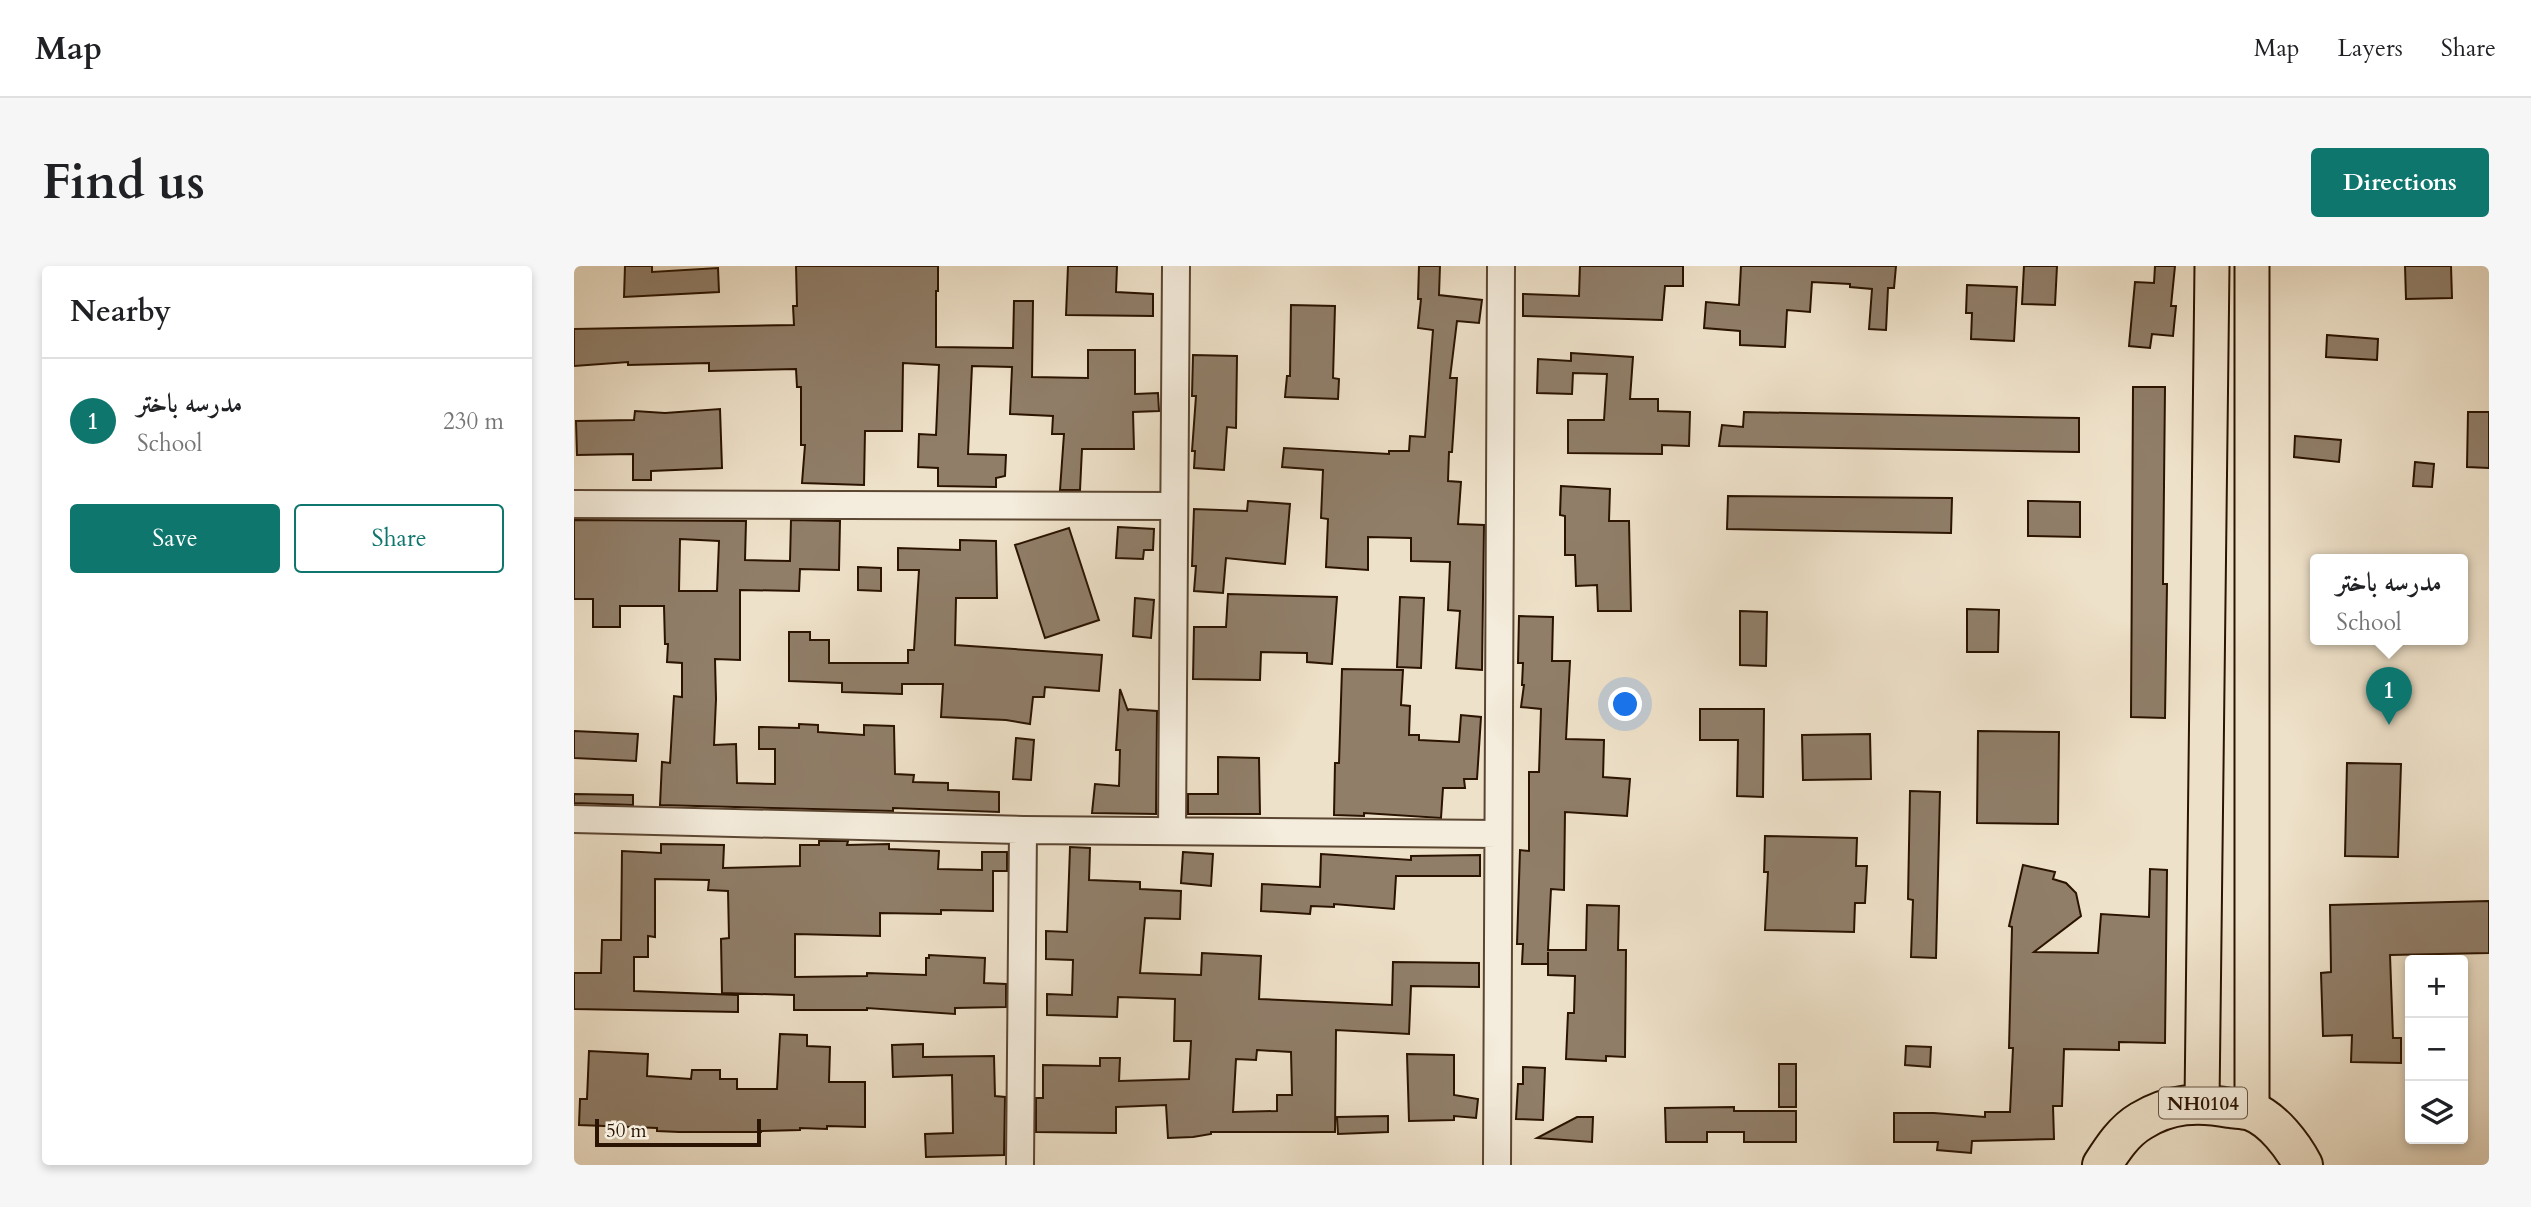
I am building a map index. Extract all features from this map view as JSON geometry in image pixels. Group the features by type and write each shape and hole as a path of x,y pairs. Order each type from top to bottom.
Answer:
{"highway":[{"name":"NH0104","path":"2102,1165 2116,1143 2140,1121 2170,1108 2202,1103 2252,1112 2271,1125 2294,1148 2304,1165"}],"main road":[{"path":"2202,1103 2213,266"},
{"path":"2252,266 2252,1112"}],"street":[{"path":"1171,831 1176,266"},
{"path":"1497,1165 1501,266"},
{"path":"574,504 1172,506"},
{"path":"574,819 1023,830 1498,834"},
{"path":"1020,1165 1023,830"}],"building":[{"path":"625,266 652,266 652,272 718,268 719,292 624,297"},
{"path":"796,266 938,266 936,347 1013,348 1014,301 1033,301 1032,377 1088,378 1088,350 1135,350 1135,394 1158,393 1159,411 1133,412 1134,449 1082,449 1080,490 1060,490 1064,434 1052,434 1053,416 1010,414 1012,367 972,366 968,454 1006,455 1005,476 996,478 996,487 938,486 938,468 918,467 919,434 936,435 939,365 903,363 902,431 865,431 864,485 802,483 805,445 801,445 801,387 797,387 796,369 709,371 709,363 628,365 628,362 574,366 574,329 794,325 793,306 797,306"},
{"path":"1068,266 1117,266 1116,292 1153,294 1153,316 1066,315"},
{"path":"1419,266 1440,266 1439,295 1482,300 1479,323 1457,321 1450,378 1457,378 1448,481 1461,482 1458,524 1484,525 1482,670 1456,668 1460,611 1448,610 1450,562 1411,561 1411,538 1368,537 1368,570 1326,567 1328,519 1321,518 1323,470 1282,467 1284,448 1389,454 1389,451 1409,451 1410,436 1425,437 1433,330 1418,328 1421,299 1418,299"},
{"path":"1580,266 1683,266 1683,286 1665,286 1662,320 1523,316 1523,294 1579,296"},
{"path":"1741,266 1896,266 1894,288 1888,288 1886,330 1869,329 1872,289 1850,287 1850,284 1812,282 1810,312 1787,310 1785,347 1740,345 1740,331 1704,328 1706,302 1739,305"},
{"path":"2024,266 2057,266 2055,305 2022,304"},
{"path":"2155,266 2175,266 2171,306 2176,306 2173,336 2152,334 2150,348 2129,346 2135,282 2154,283"},
{"path":"2405,266 2451,266 2452,298 2406,299"},
{"path":"1967,285 2017,287 2014,341 1971,339 1972,313 1966,313"},
{"path":"1291,305 1335,306 1333,378 1339,379 1338,399 1285,397 1287,376 1290,376"},
{"path":"2327,335 2378,339 2377,360 2326,357"},
{"path":"1571,353 1633,357 1630,399 1658,399 1658,411 1690,412 1689,446 1662,445 1662,454 1568,453 1568,420 1604,420 1607,374 1573,373 1572,394 1537,393 1538,359 1571,361"},
{"path":"1193,355 1237,356 1236,428 1227,427 1224,470 1194,468 1195,451 1192,451 1196,396 1192,396"},
{"path":"2133,387 2165,387 2165,718 2131,717"},
{"path":"720,409 722,468 651,471 651,480 633,480 633,454 577,455 576,421 634,420 635,411 665,413"},
{"path":"1744,412 2079,418 2079,452 1719,446 1722,425 1743,427"},
{"path":"2468,412 2489,412 2489,468 2467,467"},
{"path":"2295,436 2341,440 2339,462 2294,457"},
{"path":"2415,462 2434,464 2432,487 2413,486"},
{"path":"1561,486 1610,489 1609,521 1629,521 1631,611 1598,611 1597,585 1576,586 1575,555 1565,555 1565,516 1560,515"},
{"path":"1728,496 1952,498 1951,533 1727,529"},
{"path":"1248,501 1290,504 1285,564 1226,558 1223,593 1194,591 1194,509 1247,511"},
{"path":"2028,501 2080,502 2080,537 2028,536"},
{"path":"574,520 746,521 745,560 790,561 791,520 840,521 839,570 800,569 799,591 740,590 740,660 715,659 714,745 736,744 737,783 775,784 775,749 759,749 759,727 799,728 799,724 818,725 818,732 864,735 864,725 894,726 895,774 914,775 913,782 948,783 948,790 999,792 999,812 660,805 662,762 670,763 674,696 682,697 682,663 667,662 664,606 620,606 620,627 593,627 593,599 574,599","holes":["680,539 719,541 717,591 679,591"]},
{"path":"1118,527 1154,529 1153,550 1144,550 1143,559 1116,558"},
{"path":"1069,528 1099,620 1045,638 1015,545"},
{"path":"960,540 996,541 997,598 956,598 955,645 1102,655 1099,691 1045,687 1044,697 1033,697 1030,724 1006,720 941,717 943,684 902,684 902,694 842,692 842,683 789,681 789,632 810,632 810,640 829,640 829,663 908,663 908,650 914,650 919,570 898,570 898,548 960,550"},
{"path":"858,567 881,568 881,591 858,590"},
{"path":"1228,594 1337,597 1332,664 1307,662 1307,653 1261,652 1260,680 1193,679 1194,627 1226,627"},
{"path":"1400,597 1424,598 1421,668 1397,667"},
{"path":"1135,598 1154,600 1151,638 1133,636"},
{"path":"1967,609 1999,610 1998,652 1967,652"},
{"path":"1740,611 1767,612 1766,666 1740,665"},
{"path":"1519,616 1553,617 1552,661 1570,661 1566,739 1604,740 1603,777 1630,779 1627,816 1565,812 1564,890 1551,889 1548,950 1586,950 1587,905 1619,906 1618,950 1626,950 1625,1057 1606,1056 1606,1061 1566,1059 1568,1013 1574,1013 1575,976 1548,975 1548,964 1522,964 1523,944 1517,944 1520,850 1529,851 1529,772 1539,772 1541,709 1521,707 1524,685 1523,663 1518,663"},
{"path":"1342,669 1403,670 1401,705 1410,706 1409,735 1419,735 1419,740 1459,742 1461,715 1481,717 1477,779 1464,779 1465,788 1443,788 1441,818 1364,813 1364,816 1334,815 1335,763 1339,763"},
{"path":"1120,689 1128,711 1157,711 1156,814 1092,813 1095,784 1119,786 1120,750 1116,750"},
{"path":"1700,709 1764,709 1763,797 1737,796 1738,740 1700,740"},
{"path":"574,731 638,734 636,761 574,758"},
{"path":"1978,731 2059,732 2058,824 1977,823"},
{"path":"1870,734 1871,779 1803,780 1802,735"},
{"path":"1016,738 1034,740 1031,780 1013,779"},
{"path":"1218,757 1259,758 1260,814 1188,814 1188,794 1218,794"},
{"path":"2347,763 2401,764 2398,857 2345,856"},
{"path":"1910,791 1940,792 1936,958 1911,957 1913,900 1908,899"},
{"path":"574,794 633,795 633,805 574,803"},
{"path":"1765,836 1857,838 1856,866 1867,866 1865,903 1855,903 1854,932 1765,930 1768,872 1764,872"},
{"path":"819,841 848,841 847,845 889,844 889,849 939,851 938,869 982,870 982,852 1007,852 1007,871 993,871 993,911 880,913 880,936 795,934 795,977 867,976 867,973 926,975 926,958 929,958 929,955 985,958 984,983 1006,984 1006,1007 955,1008 955,1014 867,1008 794,1010 794,995 722,993 721,939 729,938 728,891 708,890 709,880 655,879 655,937 648,936 648,957 634,957 634,991 738,995 738,1012 574,1009 574,973 601,973 602,940 621,940 622,851 661,853 661,844 724,845 723,868 800,866 800,845 819,845"},
{"path":"1070,847 1090,848 1089,880 1140,882 1140,889 1181,891 1180,919 1145,918 1140,973 1201,975 1202,953 1261,956 1259,999 1392,1005 1393,962 1479,963 1479,987 1411,986 1409,1034 1336,1030 1335,1132 1211,1132 1193,1137 1168,1138 1166,1105 1116,1107 1116,1133 1036,1132 1036,1098 1043,1098 1043,1065 1100,1066 1100,1058 1120,1058 1119,1081 1189,1079 1191,1041 1174,1041 1175,999 1118,997 1117,1017 1047,1015 1047,994 1072,995 1073,960 1046,959 1046,931 1067,932","holes":["1257,1050 1291,1052 1292,1095 1277,1095 1277,1111 1233,1112 1236,1059 1256,1060"]},
{"path":"1183,852 1213,854 1211,886 1181,883"},
{"path":"1321,854 1411,860 1411,856 1480,855 1480,876 1396,876 1394,909 1334,904 1334,907 1311,906 1310,914 1261,911 1262,884 1320,887"},
{"path":"2023,865 2055,872 2053,879 2066,883 2076,893 2081,916 2034,952 2098,953 2101,914 2149,917 2150,869 2167,870 2165,1043 2119,1042 2119,1050 2064,1049 2062,1106 2053,1106 2054,1139 1972,1141 1971,1153 1937,1150 1938,1142 1894,1142 1894,1113 1985,1117 1985,1112 2010,1112 2013,1048 2009,1048 2012,927 2009,926"},
{"path":"2489,901 2489,953 2390,955 2393,1038 2401,1038 2401,1063 2351,1062 2352,1035 2323,1036 2321,973 2331,972 2330,905"},
{"path":"780,1034 807,1035 807,1046 830,1047 829,1082 865,1082 865,1127 827,1126 827,1129 800,1128 761,1132 679,1132 657,1131 657,1128 579,1125 580,1099 587,1099 589,1051 648,1054 647,1076 691,1079 692,1070 720,1070 720,1079 737,1079 737,1089 777,1089"},
{"path":"923,1044 923,1057 994,1056 995,1096 1005,1097 1004,1155 926,1157 925,1134 953,1133 952,1075 893,1077 892,1045"},
{"path":"1906,1046 1931,1047 1930,1067 1905,1065"},
{"path":"1407,1054 1454,1055 1454,1095 1478,1099 1476,1118 1454,1116 1454,1120 1409,1121"},
{"path":"1779,1064 1796,1064 1796,1107 1779,1107"},
{"path":"1523,1067 1545,1068 1543,1120 1516,1119 1518,1084 1523,1084"},
{"path":"1734,1107 1734,1111 1796,1111 1796,1142 1744,1142 1744,1132 1707,1132 1707,1142 1666,1142 1665,1108"},
{"path":"1388,1116 1388,1132 1338,1134 1337,1117"},
{"path":"1577,1117 1593,1117 1592,1142 1537,1138"}],"place":[{"name":"مدرسه باختر","path":"2389,725"}]}
